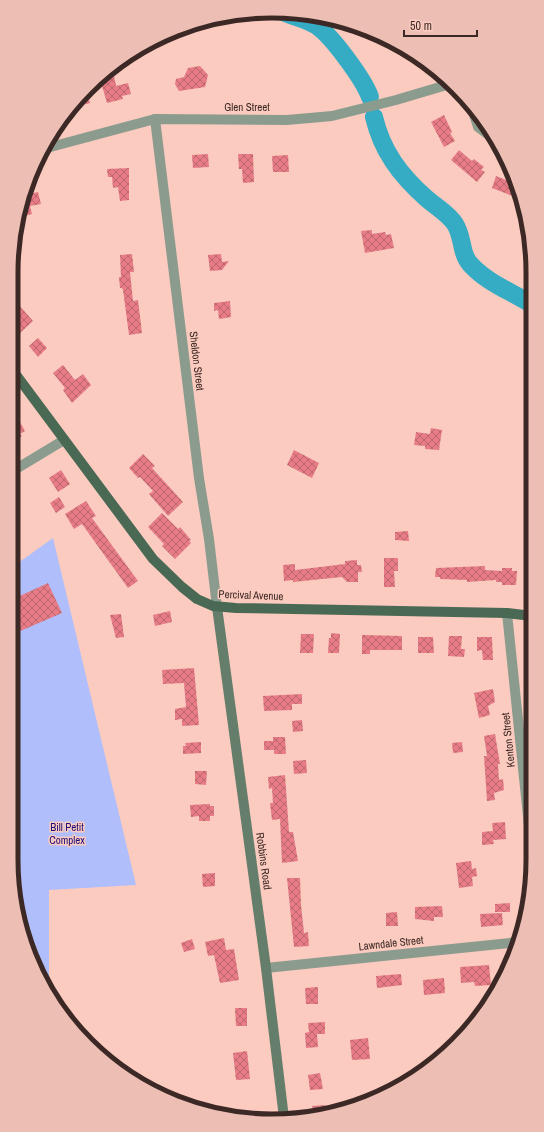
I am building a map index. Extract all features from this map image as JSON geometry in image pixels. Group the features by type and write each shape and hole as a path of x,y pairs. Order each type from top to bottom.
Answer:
{"main road":[{"name":"Percival Avenue","path":"18,378 153,559 192,595 209,605 217,607 507,612 526,615"}],"street":[{"name":"Glen Street","path":"51,147 155,119 287,120 316,118 361,110 444,86"},
{"name":"Sheldon Street","path":"155,119 198,470 210,539 217,607"},
{"path":"476,120 478,127 483,131"},
{"path":"18,468 64,440"},
{"name":"Robbins Road","path":"217,607 266,968 283,1113"},
{"name":"Kenton Street","path":"507,612 526,804"},
{"name":"Lawndale Street","path":"266,968 513,943"}],"green space":[{"name":"Bill Petit Complex","path":"53,538 136,885 49,890 49,981 31,942 20,893 18,860 18,563"}],"building":[{"path":"200,66 208,75 205,87 179,91 175,84 176,79 184,77 188,68"},
{"path":"114,76 116,86 128,83 131,94 122,96 123,99 107,103 101,84 109,77"},
{"path":"88,97 90,103 81,105"},
{"path":"444,115 452,132 450,133 455,141 444,147 431,122"},
{"path":"459,150 472,161 474,159 484,167 481,170 485,172 477,182 451,160"},
{"path":"208,154 209,167 193,168 192,155"},
{"path":"238,154 253,154 254,182 243,183 242,169 239,169"},
{"path":"288,155 289,172 273,172 272,156"},
{"path":"129,168 129,200 120,201 118,187 113,188 112,177 108,177 107,169"},
{"path":"496,176 510,181 515,197 492,188"},
{"path":"38,192 41,204 30,206 32,214 24,216 29,199 30,194"},
{"path":"372,230 372,234 385,232 386,235 391,234 394,248 365,253 361,231"},
{"path":"132,254 134,272 130,272 133,301 138,300 142,333 129,335 123,290 120,288 119,277 121,277 120,255"},
{"path":"221,254 222,262 229,261 222,270 210,271 208,255"},
{"path":"230,301 231,317 219,319 218,310 214,311 214,303"},
{"path":"18,304 33,321 19,334 18,333"},
{"path":"38,338 47,348 38,357 29,346"},
{"path":"63,365 75,380 83,374 91,385 72,403 63,390 65,388 53,373"},
{"path":"20,422 25,431 20,434 22,436 18,439 18,423"},
{"path":"431,428 442,430 439,450 425,449 425,446 414,445 416,432 430,434"},
{"path":"294,450 319,463 312,478 287,465"},
{"path":"143,454 155,466 152,468 183,502 168,516 149,494 153,491 129,468"},
{"path":"61,470 70,484 58,492 49,478"},
{"path":"59,497 65,507 56,513 50,503"},
{"path":"86,501 96,516 92,518 138,581 128,588 82,524 74,529 65,514"},
{"path":"162,513 178,529 180,527 191,540 189,541 191,543 175,559 162,546 164,544 148,527"},
{"path":"408,531 409,541 395,540 395,532"},
{"path":"384,558 398,558 398,571 394,571 395,587 384,587"},
{"path":"357,560 357,565 361,565 362,572 358,572 358,582 347,582 342,577 293,582 293,580 284,581 283,565 295,564 295,570 345,564 345,561"},
{"path":"485,566 485,570 502,571 502,568 512,568 512,571 517,571 516,585 502,585 502,582 496,582 496,580 467,582 467,580 440,579 440,577 435,577 436,568"},
{"path":"48,583 62,613 18,632 18,597"},
{"path":"170,611 172,622 155,626 153,615"},
{"path":"121,614 124,637 116,638 110,615"},
{"path":"331,633 340,634 339,653 328,653 329,638 331,638"},
{"path":"301,634 314,634 313,653 300,653"},
{"path":"362,635 402,636 402,650 370,650 370,654 362,654"},
{"path":"449,636 462,636 461,649 465,649 464,657 448,656"},
{"path":"418,637 433,637 434,653 418,653"},
{"path":"477,637 492,637 493,660 483,660 482,650 477,651"},
{"path":"194,668 199,725 182,726 182,719 175,720 175,709 186,707 184,683 163,684 162,670"},
{"path":"493,689 495,702 488,706 490,715 479,718 474,693"},
{"path":"302,694 302,704 292,704 292,710 264,711 263,696"},
{"path":"302,720 303,731 293,732 292,721"},
{"path":"495,734 500,764 498,764 499,780 503,779 504,790 494,793 495,800 487,801 484,756 487,756 484,736"},
{"path":"273,737 285,737 286,754 274,754 274,750 264,750 264,741 273,741"},
{"path":"201,742 201,753 183,754 183,746 186,746 185,743"},
{"path":"462,742 463,752 453,753 452,743"},
{"path":"306,760 307,773 294,774 293,761"},
{"path":"195,771 207,771 206,785 195,784"},
{"path":"285,775 289,832 293,832 298,861 282,863 280,819 272,820 270,803 273,803 272,788 269,789 268,777"},
{"path":"210,804 210,806 214,806 214,816 210,816 210,821 199,821 199,816 191,817 190,805"},
{"path":"505,822 506,839 493,840 494,844 482,845 482,832 493,831 492,823"},
{"path":"471,861 472,869 476,868 477,876 472,877 473,886 459,888 456,863"},
{"path":"215,873 215,886 203,887 202,874"},
{"path":"287,878 300,878 304,933 308,932 309,946 294,947"},
{"path":"510,903 510,912 495,912 495,904"},
{"path":"442,906 443,917 434,917 434,921 415,919 415,907"},
{"path":"397,912 398,926 386,926 386,913"},
{"path":"502,913 503,925 481,927 480,914"},
{"path":"224,938 226,950 234,949 239,980 220,983 214,955 208,956 205,942"},
{"path":"192,939 195,949 184,952 181,943"},
{"path":"489,965 491,985 475,986 474,982 461,983 460,967"},
{"path":"401,974 402,985 377,988 376,976"},
{"path":"444,978 445,993 424,995 423,980"},
{"path":"318,987 318,1004 306,1004 305,988"},
{"path":"235,1008 247,1008 247,1026 236,1026"},
{"path":"325,1022 325,1034 317,1034 318,1047 306,1048 305,1033 309,1032 308,1023"},
{"path":"368,1038 370,1059 352,1060 350,1040"},
{"path":"247,1051 250,1079 236,1080 233,1053"},
{"path":"320,1073 323,1089 310,1090 308,1075"},
{"path":"325,1105 325,1108 312,1111 312,1106"}],"waterway":[{"path":"304,20 317,26 331,39 347,59 367,89 370,97"},
{"path":"374,117 382,141 393,162 408,180 455,224 458,229 468,262 485,277 526,301"}]}
